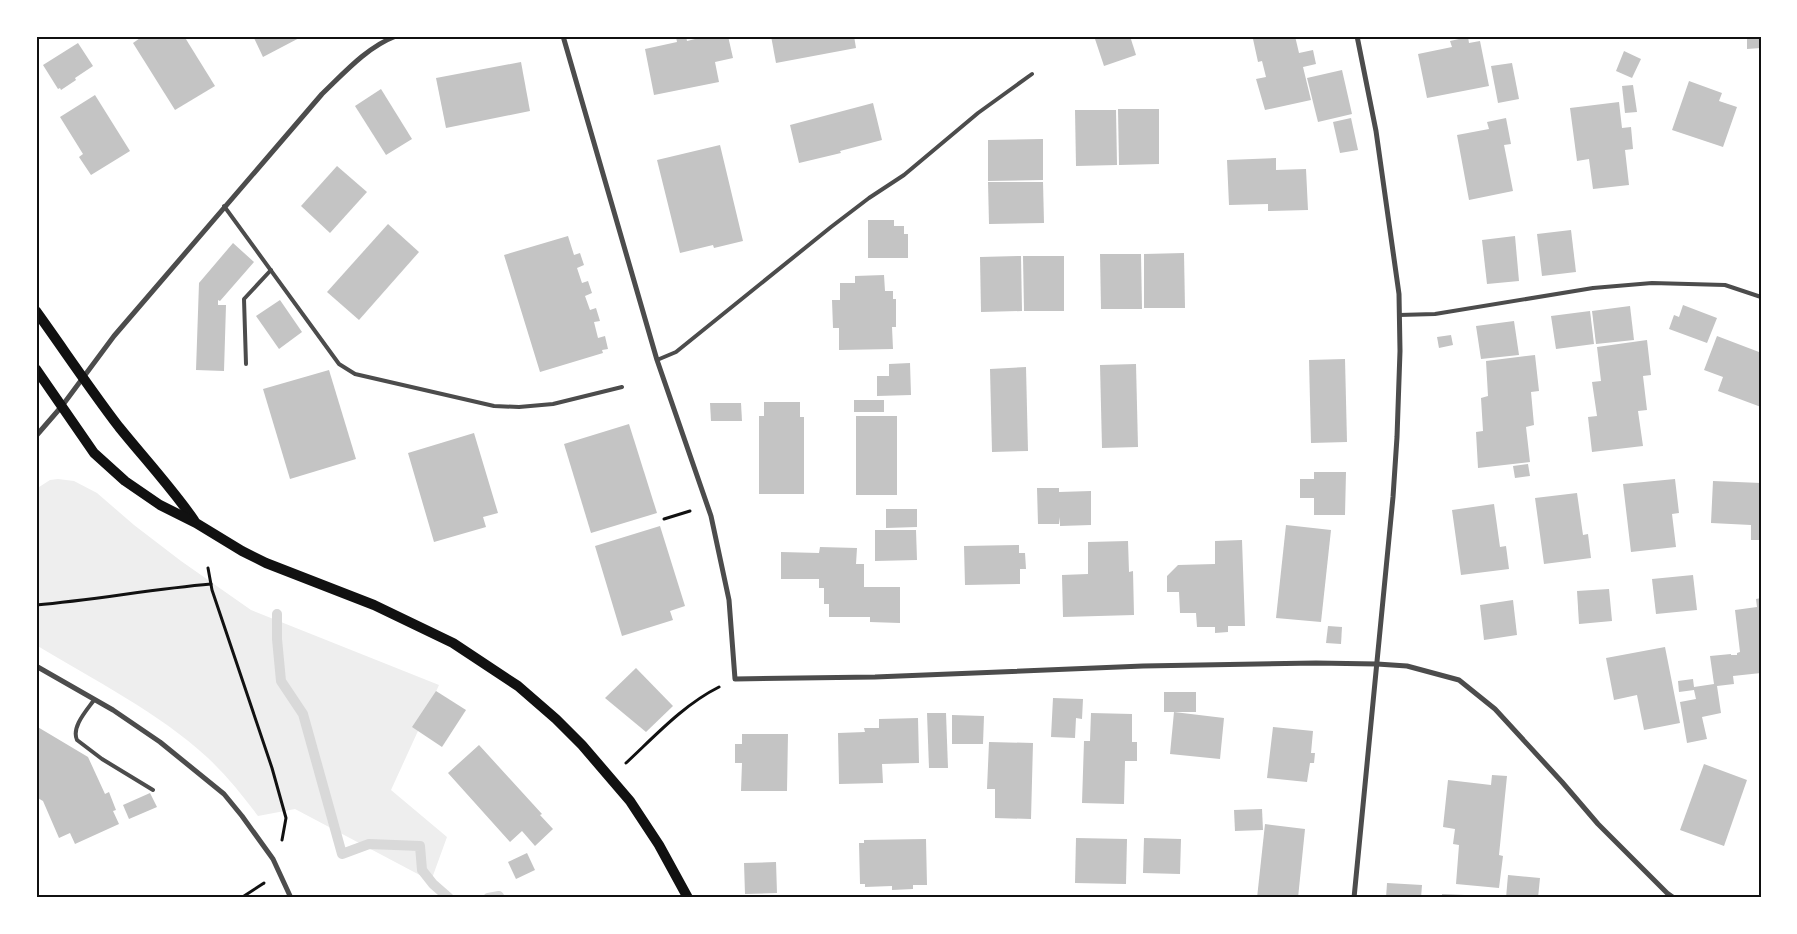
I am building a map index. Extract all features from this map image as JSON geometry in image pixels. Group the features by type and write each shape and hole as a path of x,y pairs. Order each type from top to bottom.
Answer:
{"main road":[{"path":"36,311 82,379 176,495 196,523"},
{"path":"36,369 94,453 125,481 160,505 266,563 374,605 461,647 518,686 556,719 630,801 659,845 688,898"}],"street":[{"path":"36,436 62,406 114,336 322,94 384,38 396,36"},
{"path":"563,36 657,360 708,505 729,600 735,679 875,677 1162,666 1316,663 1407,666 1459,680 1495,709 1598,824 1674,898"},
{"path":"1354,898 1397,437 1399,315 1399,294 1376,131 1357,36"},
{"path":"36,666 160,742 224,794 272,859 291,898"}],"lane":[{"path":"657,360 676,352 830,227 904,175 978,113 1032,74"},
{"path":"224,206 308,324 339,364 346,370 355,374 494,406 519,407 553,404 622,387"},
{"path":"246,364 244,299 271,270"},
{"path":"1399,315 1435,314 1593,288 1652,283 1726,285 1761,298"},
{"path":"94,700 81,718 75,731 76,740 102,759 152,790"}],"path":[{"path":"664,519 708,505"},
{"path":"208,568 210,584 272,768 286,818 284,838 272,859"},
{"path":"36,605 70,602 153,589 210,584"},
{"path":"610,778 686,709 712,690 735,679"},
{"path":"241,898 280,874"}],"shaded area":[{"path":"50,480 74,481 97,493 134,525 181,561 251,610 439,685 391,790 447,837 431,881 295,809 258,816 222,772 189,741 125,697 36,645 36,489"}],"building":[{"path":"143,36 184,36 215,86 175,110 133,43"},
{"path":"253,36 303,36 263,57"},
{"path":"686,36 687,41 707,36 728,36 733,58 715,62 719,82 654,95 645,49 677,42 676,37"},
{"path":"771,36 854,36 856,48 776,63"},
{"path":"1094,36 1130,36 1136,55 1104,66"},
{"path":"1267,36 1295,36 1299,53 1313,50 1316,64 1303,67 1311,100 1265,110 1256,79 1266,77 1262,61 1258,62 1253,39"},
{"path":"1747,36 1761,36 1761,48 1747,49"},
{"path":"1468,37 1469,43 1480,41 1489,86 1427,98 1418,54 1452,47 1450,41"},
{"path":"78,43 93,66 61,90 60,88 58,89 43,65"},
{"path":"1624,51 1641,59 1632,78 1616,71"},
{"path":"521,62 530,111 446,128 436,78"},
{"path":"1512,63 1519,99 1498,103 1491,66"},
{"path":"1342,70 1352,114 1318,122 1307,78"},
{"path":"1689,81 1722,93 1719,101 1737,107 1723,147 1672,130"},
{"path":"1633,85 1637,112 1625,113 1622,86"},
{"path":"381,89 412,139 386,155 355,106"},
{"path":"95,95 130,151 91,175 79,157 83,154 60,117"},
{"path":"1619,102 1622,128 1631,127 1633,149 1625,150 1629,185 1593,189 1589,159 1577,161 1570,108"},
{"path":"873,103 882,140 840,151 841,153 799,163 790,125"},
{"path":"1118,109 1159,109 1159,164 1119,165"},
{"path":"1075,110 1116,110 1117,165 1076,166"},
{"path":"1351,118 1358,150 1340,153 1333,122"},
{"path":"1506,118 1511,144 1504,145 1513,191 1469,200 1457,135 1489,129 1487,122"},
{"path":"1043,139 1043,180 988,181 988,140"},
{"path":"720,145 743,241 714,248 713,245 680,253 657,160"},
{"path":"1276,158 1276,170 1306,169 1308,210 1268,211 1268,204 1229,205 1227,160"},
{"path":"337,166 367,192 330,233 301,206"},
{"path":"988,182 1043,182 1044,223 989,224"},
{"path":"868,220 894,220 894,226 904,226 904,234 908,234 908,258 868,258"},
{"path":"388,224 419,252 359,320 327,292"},
{"path":"1571,230 1576,272 1542,276 1537,234"},
{"path":"568,236 574,255 580,253 584,265 577,268 582,283 588,281 592,293 585,296 590,310 596,308 600,321 594,322 598,338 605,336 608,349 602,350 603,353 540,372 504,255"},
{"path":"1515,236 1519,281 1487,284 1482,240"},
{"path":"233,243 254,262 220,301 218,300 218,305 226,305 224,371 196,370 199,283"},
{"path":"1184,253 1185,308 1144,308 1144,254"},
{"path":"1100,254 1141,254 1142,309 1101,309"},
{"path":"1021,256 1022,311 981,312 980,257"},
{"path":"1023,256 1064,256 1064,311 1024,311"},
{"path":"884,275 885,291 893,291 893,299 896,299 896,327 892,327 893,349 839,350 839,328 833,328 832,300 840,300 840,283 855,283 855,276"},
{"path":"280,300 302,332 279,349 256,316"},
{"path":"1683,305 1717,318 1707,343 1669,329 1674,315 1679,317"},
{"path":"1630,306 1634,340 1596,344 1592,311"},
{"path":"1590,311 1594,344 1556,349 1551,316"},
{"path":"1514,321 1519,355 1481,359 1476,326"},
{"path":"1451,335 1453,345 1439,348 1437,337"},
{"path":"1717,336 1759,352 1761,407 1718,391 1723,377 1704,370"},
{"path":"1647,340 1651,375 1643,376 1647,410 1638,411 1643,446 1592,452 1588,417 1597,416 1592,382 1601,381 1597,347"},
{"path":"1535,355 1539,391 1531,392 1534,425 1526,427 1530,462 1478,468 1476,432 1483,431 1481,398 1488,396 1486,361"},
{"path":"1345,359 1347,442 1311,443 1309,360"},
{"path":"910,363 911,395 877,396 877,376 889,376 889,364"},
{"path":"1136,364 1138,447 1102,448 1100,365"},
{"path":"1026,367 1028,451 992,452 990,369"},
{"path":"329,370 356,459 290,479 263,389"},
{"path":"854,400 884,400 884,412 854,412"},
{"path":"764,402 800,402 800,417 804,417 804,494 759,494 759,416 764,416"},
{"path":"710,403 741,403 742,421 711,421"},
{"path":"856,416 897,416 897,495 856,495"},
{"path":"629,424 657,513 591,533 564,444"},
{"path":"474,433 498,513 483,517 486,527 434,542 408,453"},
{"path":"1528,464 1530,476 1515,478 1513,466"},
{"path":"1314,472 1346,472 1345,515 1314,515 1314,498 1300,498 1300,479 1314,479"},
{"path":"1675,479 1679,513 1672,514 1676,547 1631,552 1623,484"},
{"path":"1713,481 1761,483 1761,540 1751,540 1751,525 1711,523"},
{"path":"1037,488 1059,488 1059,492 1091,491 1091,525 1060,526 1060,517 1059,524 1038,524"},
{"path":"1577,493 1583,535 1588,534 1591,558 1544,564 1535,498"},
{"path":"1494,504 1500,547 1506,546 1509,569 1461,575 1452,510"},
{"path":"886,509 917,509 917,527 886,528"},
{"path":"1286,525 1331,530 1321,622 1276,618"},
{"path":"660,526 685,606 670,611 673,620 622,636 595,546"},
{"path":"875,530 916,530 917,560 875,561"},
{"path":"1242,540 1245,626 1228,626 1228,632 1215,633 1215,627 1197,627 1196,613 1180,613 1179,592 1167,592 1167,576 1178,565 1215,564 1215,541"},
{"path":"1128,541 1129,572 1133,571 1134,615 1063,617 1062,575 1088,574 1088,542"},
{"path":"1019,545 1019,553 1025,553 1026,569 1020,569 1020,584 965,585 964,546"},
{"path":"820,547 857,548 856,564 864,564 864,587 900,587 900,623 870,622 870,617 829,617 829,604 824,604 824,588 819,588 819,579 781,579 781,552 819,553"},
{"path":"1693,575 1697,610 1656,614 1652,579"},
{"path":"1609,589 1612,621 1579,624 1577,591"},
{"path":"1761,598 1761,673 1733,676 1734,684 1717,686 1721,713 1702,717 1707,739 1687,743 1680,702 1696,699 1694,690 1679,692 1678,681 1693,679 1694,687 1714,684 1710,656 1737,655 1740,652 1735,610 1757,607 1756,599"},
{"path":"1513,600 1517,635 1484,640 1480,605"},
{"path":"1328,626 1342,627 1341,644 1326,643"},
{"path":"1665,647 1680,723 1644,730 1637,695 1614,700 1606,658"},
{"path":"636,668 673,706 646,732 605,698"},
{"path":"436,691 466,710 442,747 412,727"},
{"path":"1164,692 1196,692 1196,712 1164,712"},
{"path":"1053,698 1083,699 1082,719 1076,718 1075,738 1051,737"},
{"path":"1174,712 1224,718 1220,759 1170,754"},
{"path":"927,713 946,713 948,768 929,768"},
{"path":"1091,713 1132,714 1132,742 1137,742 1137,761 1125,761 1124,804 1082,803 1084,741 1090,741"},
{"path":"952,715 984,716 983,744 952,744"},
{"path":"918,718 919,763 882,764 883,783 839,784 838,733 865,732 864,728 879,728 879,719"},
{"path":"36,726 88,757 105,794 109,792 116,810 113,811 119,824 75,844 70,833 59,838 43,801 36,797"},
{"path":"1273,727 1313,731 1311,753 1315,753 1314,763 1310,763 1307,782 1267,778"},
{"path":"742,734 788,734 787,791 741,791 742,763 735,763 735,744 742,744"},
{"path":"989,742 1033,743 1031,819 995,818 995,789 987,789"},
{"path":"479,745 542,814 540,815 553,829 535,846 522,831 510,842 448,773"},
{"path":"1704,764 1747,780 1724,846 1680,830"},
{"path":"1492,775 1507,776 1499,855 1503,856 1499,888 1456,884 1459,845 1453,844 1455,829 1443,827 1448,780 1491,785"},
{"path":"150,793 157,807 129,819 123,805"},
{"path":"1262,809 1263,830 1235,831 1234,810"},
{"path":"1265,824 1305,829 1298,898 1257,898"},
{"path":"1076,838 1127,839 1126,884 1075,883"},
{"path":"1144,838 1181,839 1180,874 1143,873"},
{"path":"926,839 927,885 913,885 913,889 892,890 892,886 865,887 865,884 860,884 859,843 864,843 864,840"},
{"path":"527,853 535,870 516,879 508,862"},
{"path":"776,862 777,893 745,894 744,863"},
{"path":"1508,875 1540,878 1538,898 1506,898"},
{"path":"1387,883 1422,885 1421,898 1386,898"},
{"path":"1442,894 1465,895 1465,898 1442,898"}],"waterway":[{"path":"277,614 281,681 303,714 342,854 369,844 420,846 422,870 433,884 449,898"},
{"path":"488,898 499,896 499,898"}]}
